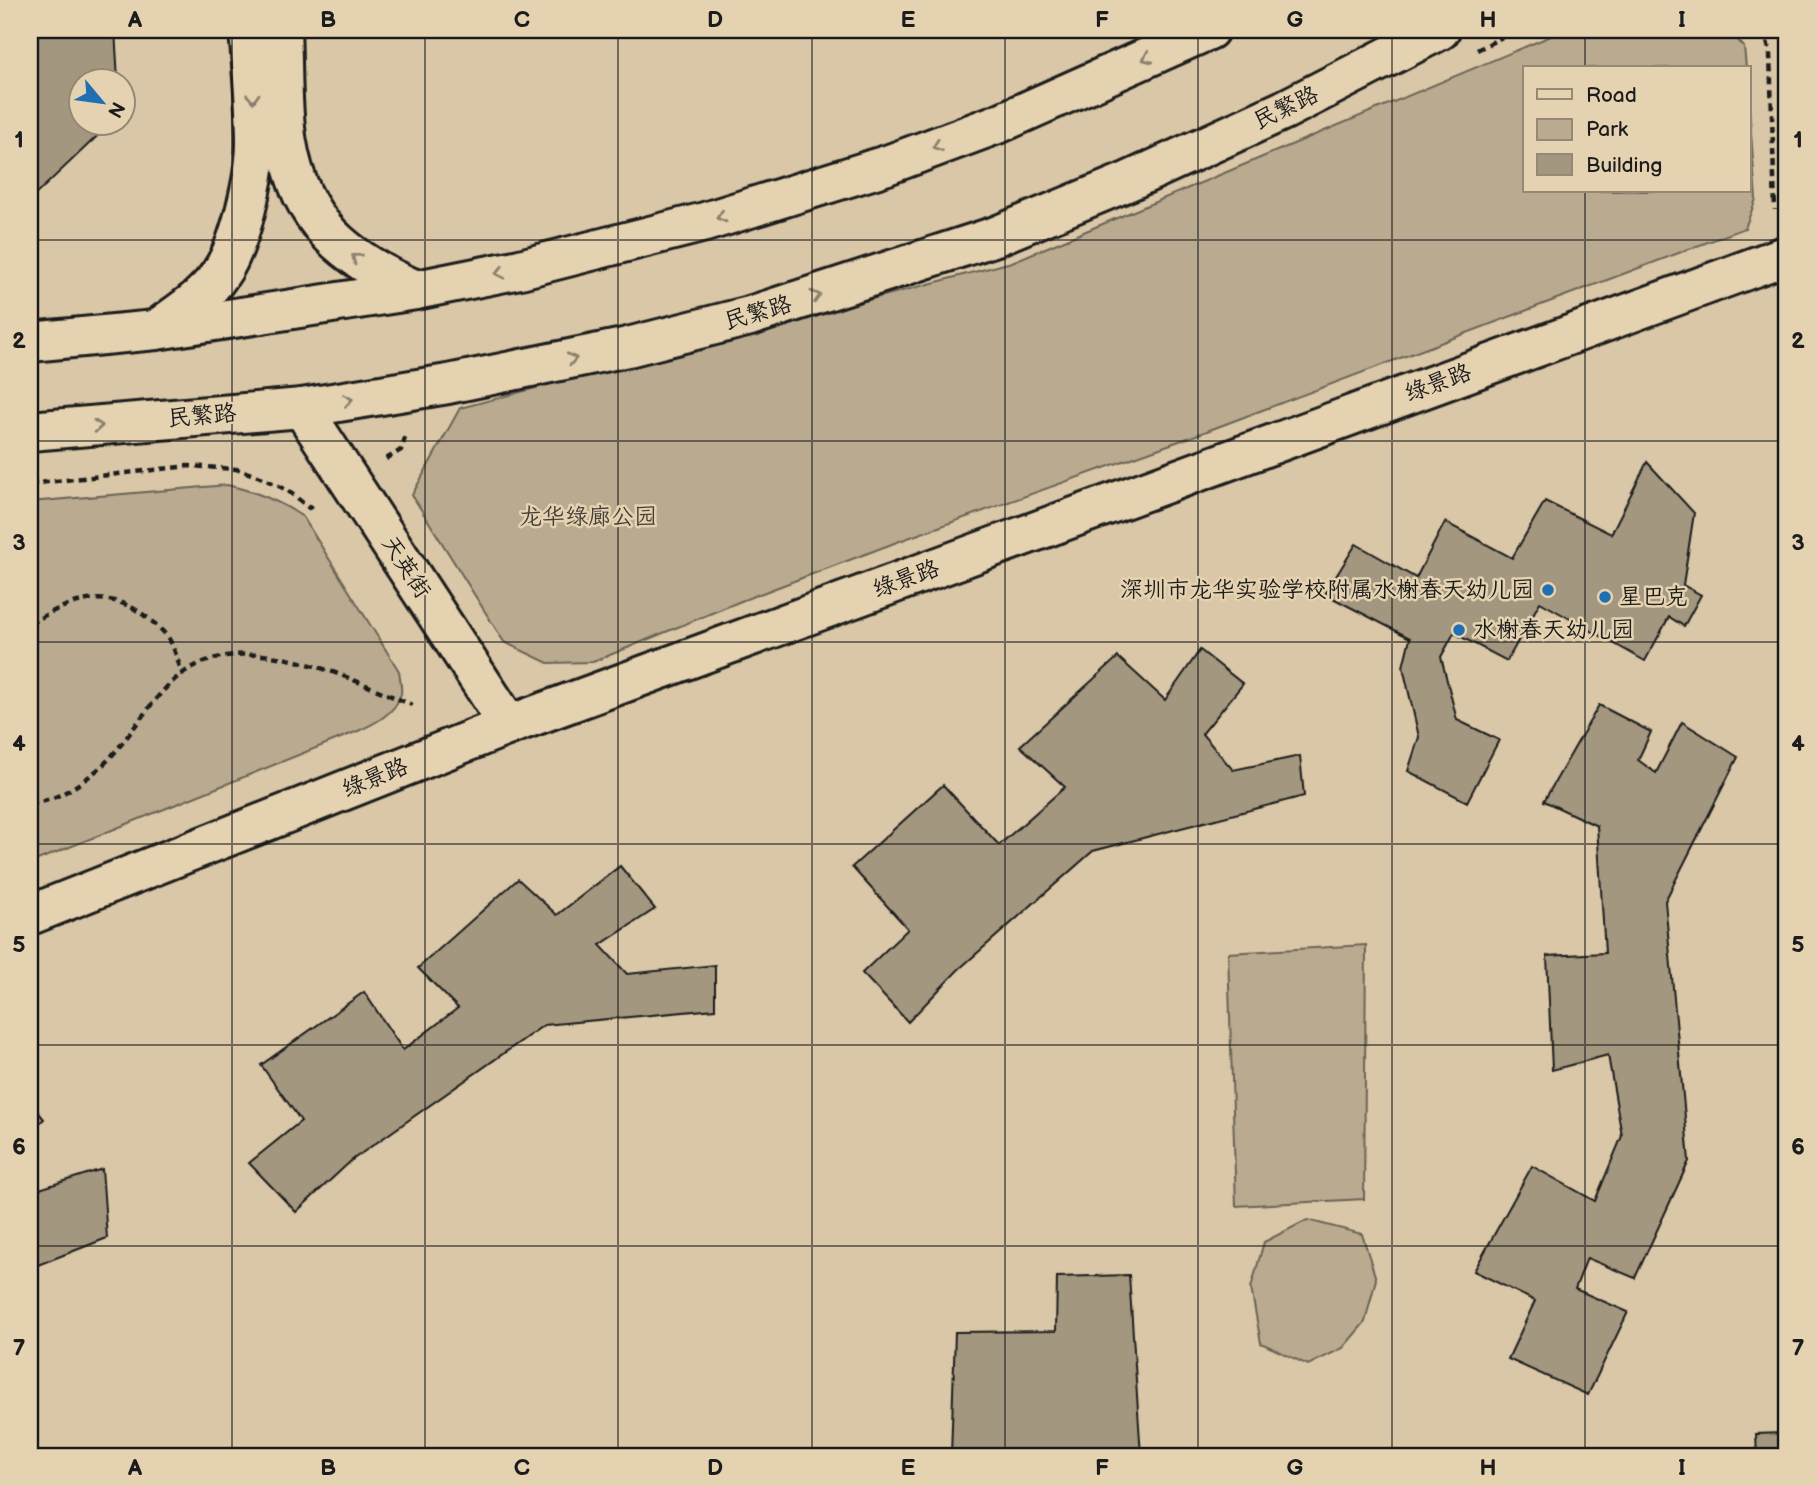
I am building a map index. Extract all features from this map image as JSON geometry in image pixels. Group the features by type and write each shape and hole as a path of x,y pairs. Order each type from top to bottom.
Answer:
{"street":[{"path":"156,330 197,299 220,274 235,245 244,215 256,144 249,30"},
{"path":"281,30 287,143 305,202 324,229 351,255 380,274 416,290"},
{"path":"30,342 156,330 416,290 614,246 803,193 1000,123 1209,30"},
{"name":"民繁路","path":"30,431 302,408 448,384 628,347 750,316 996,236 1129,181 1284,110 1440,30"},
{"name":"绿景路","path":"30,915 509,725 1787,255"},
{"name":"天英街","path":"302,408 509,725"}],"path":[{"path":"1764,30 1770,53 1775,210"},
{"path":"1784,30 1787,37 1787,62"},
{"path":"30,484 188,466 236,469 287,490 309,508"},
{"path":"30,624 63,607 85,600 108,598 132,607 156,623 170,641 183,675"},
{"path":"30,804 64,792 90,777 114,754 172,681 194,667 223,657 262,654 331,671 412,705"}],"green space":[{"name":"龙华绿廊公园","path":"1565,30 1729,30 1744,47 1746,66 1523,66 1523,192 1750,192 1750,120 1756,199 1745,228 1199,434 905,539 741,601 593,662 548,663 504,642 412,495 460,408 1012,262"},
{"path":"227,485 266,497 303,517 399,671 401,692 398,701 384,717 358,731 30,863 30,502"},
{"path":"1366,945 1364,1199 1236,1206 1228,953"},
{"path":"1307,1220 1362,1234 1376,1279 1365,1322 1343,1348 1308,1365 1261,1343 1251,1288 1264,1242"}],"building":[{"path":"30,30 48,30 30,60"},
{"path":"30,30 115,30 117,66 66,66 66,136 97,136 30,200"},
{"name":"水榭春天幼儿园","path":"1647,462 1694,513 1683,585 1701,595 1684,626 1669,617 1645,661 1540,602 1507,661 1454,633 1441,657 1457,720 1499,740 1467,802 1408,771 1419,737 1403,667 1410,638 1325,594 1356,544 1416,578 1445,522 1512,558 1545,501 1611,534"},
{"path":"1200,650 1243,684 1202,734 1233,770 1300,756 1304,796 1093,851 958,970 908,1022 862,973 908,929 852,867 943,785 999,845 1065,787 1020,746 1118,657 1165,700"},
{"path":"1599,705 1651,732 1638,760 1656,773 1682,722 1738,757 1665,901 1689,1161 1635,1278 1587,1258 1575,1289 1628,1312 1588,1395 1508,1359 1535,1301 1474,1271 1532,1166 1595,1201 1622,1136 1608,1055 1552,1070 1547,956 1605,953 1597,826 1544,801"},
{"path":"620,866 655,909 600,945 627,974 715,965 715,1009 544,1025 352,1160 296,1212 249,1163 301,1121 261,1065 364,992 403,1050 458,1008 418,968 518,879 557,915"},
{"path":"30,1102 44,1119 30,1132"},
{"path":"102,1169 107,1238 30,1268 30,1192"},
{"path":"1129,1275 1141,1456 1034,1456 1034,1453 1012,1456 951,1456 955,1332 1056,1331 1057,1277"},
{"path":"1787,1403 1787,1456 1757,1456 1756,1434 1782,1433 1782,1404"}],"place":[{"name":"深圳市龙华实验学校附属水榭春天幼儿园","path":"1548,590"},
{"name":"星巴克","path":"1605,597"},
{"name":"水榭春天幼儿园","path":"1459,630"}]}
